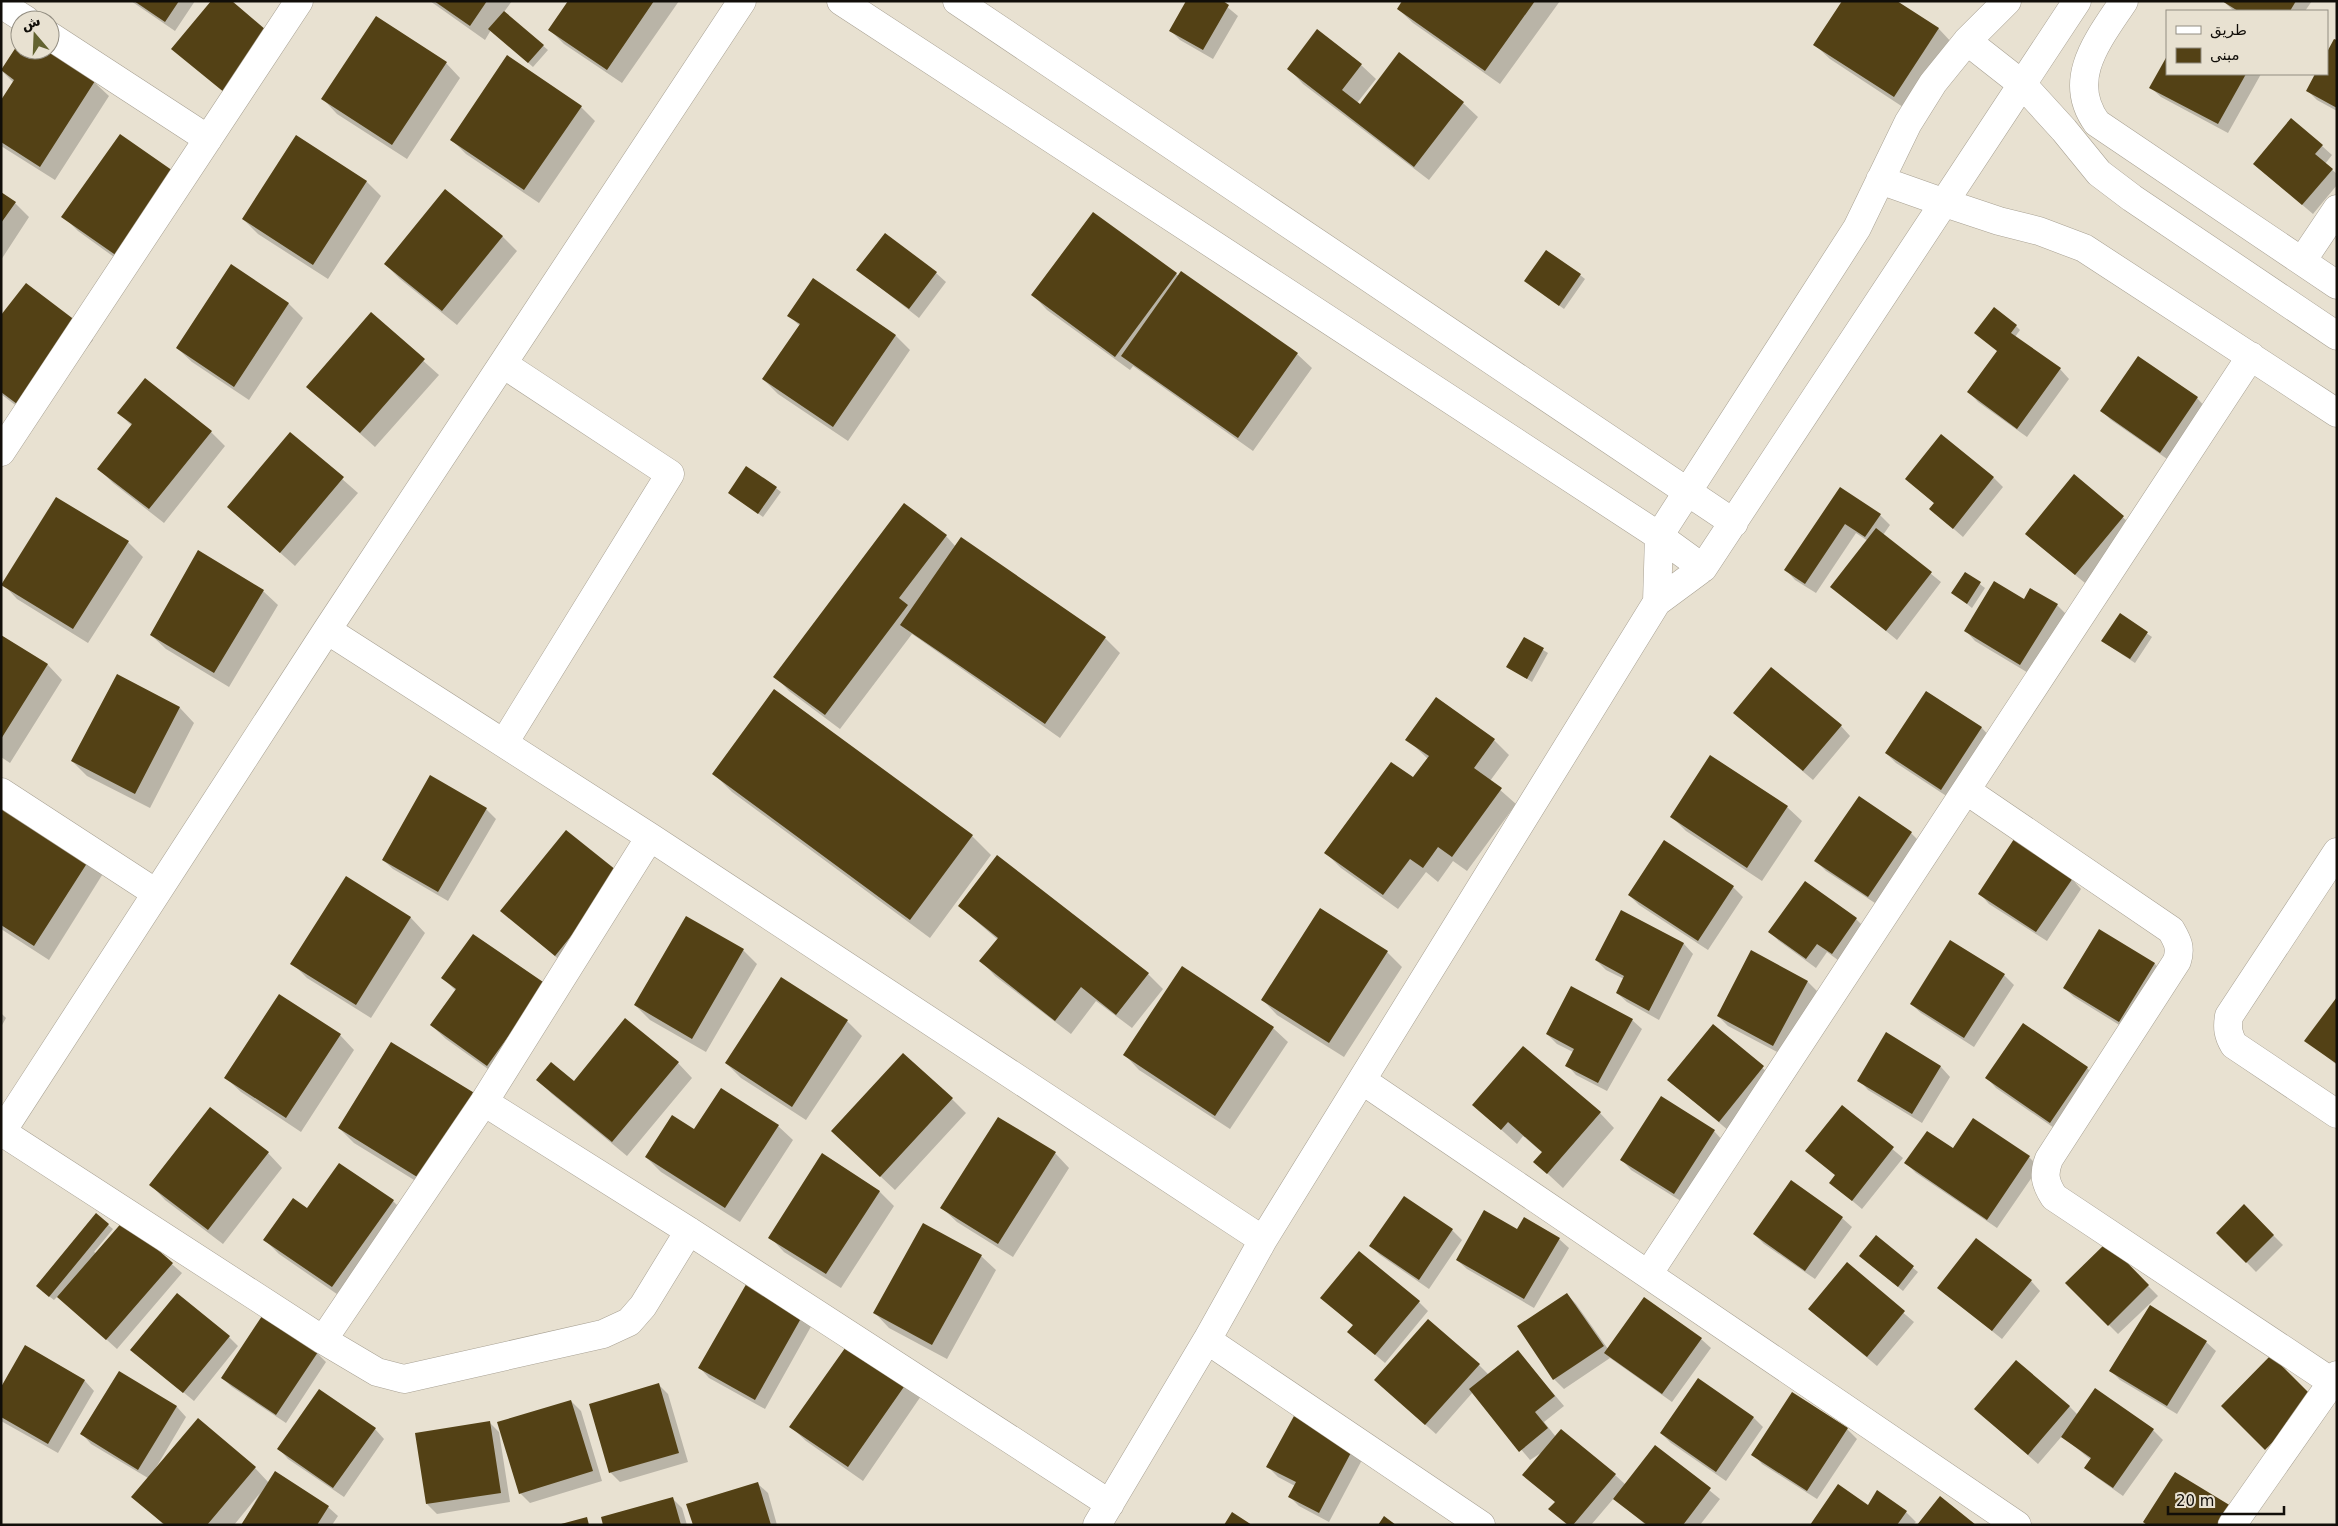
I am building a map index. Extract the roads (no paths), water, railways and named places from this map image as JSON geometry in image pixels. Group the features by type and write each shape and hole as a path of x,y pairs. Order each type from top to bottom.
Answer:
{"street":[{"path":"1,452 299,1"},
{"path":"689,1231 642,1306 628,1322 603,1334 404,1379 377,1372 323,1340 2,1132 327,630 742,1"},
{"path":"842,1 1659,536 1703,568"},
{"path":"957,1 1734,523"},
{"path":"1657,602 1659,536 1857,228 1913,114 1933,82 1967,41 2007,1"},
{"path":"484,1102 689,1231 1103,1515 1207,1340 1263,1240 1657,602 1703,568 2077,1"},
{"path":"2124,1 2089,58 2084,76 2084,94 2088,111 2097,123 2337,285"},
{"path":"1967,41 2022,85 2064,130 2099,173 2132,198 2337,336"},
{"path":"60,43 208,139"},
{"path":"1880,180 1999,221 2039,231 2084,248 2337,413"},
{"path":"2302,261 2337,209"},
{"path":"1649,1273 1967,792 2251,356"},
{"path":"503,364 670,474 504,743"},
{"path":"327,630 650,836 1263,1240"},
{"path":"1,792 156,893"},
{"path":"1967,792 2170,930 2178,942 2180,952 2177,962 2049,1159 2044,1173 2047,1187 2054,1197 2334,1379 2232,1525"},
{"path":"323,1340 484,1102 650,836"},
{"path":"2337,852 2229,1016 2227,1026 2229,1036 2234,1045 2337,1114"},
{"path":"1363,1080 2017,1525"},
{"path":"1207,1340 1477,1524"}]}
